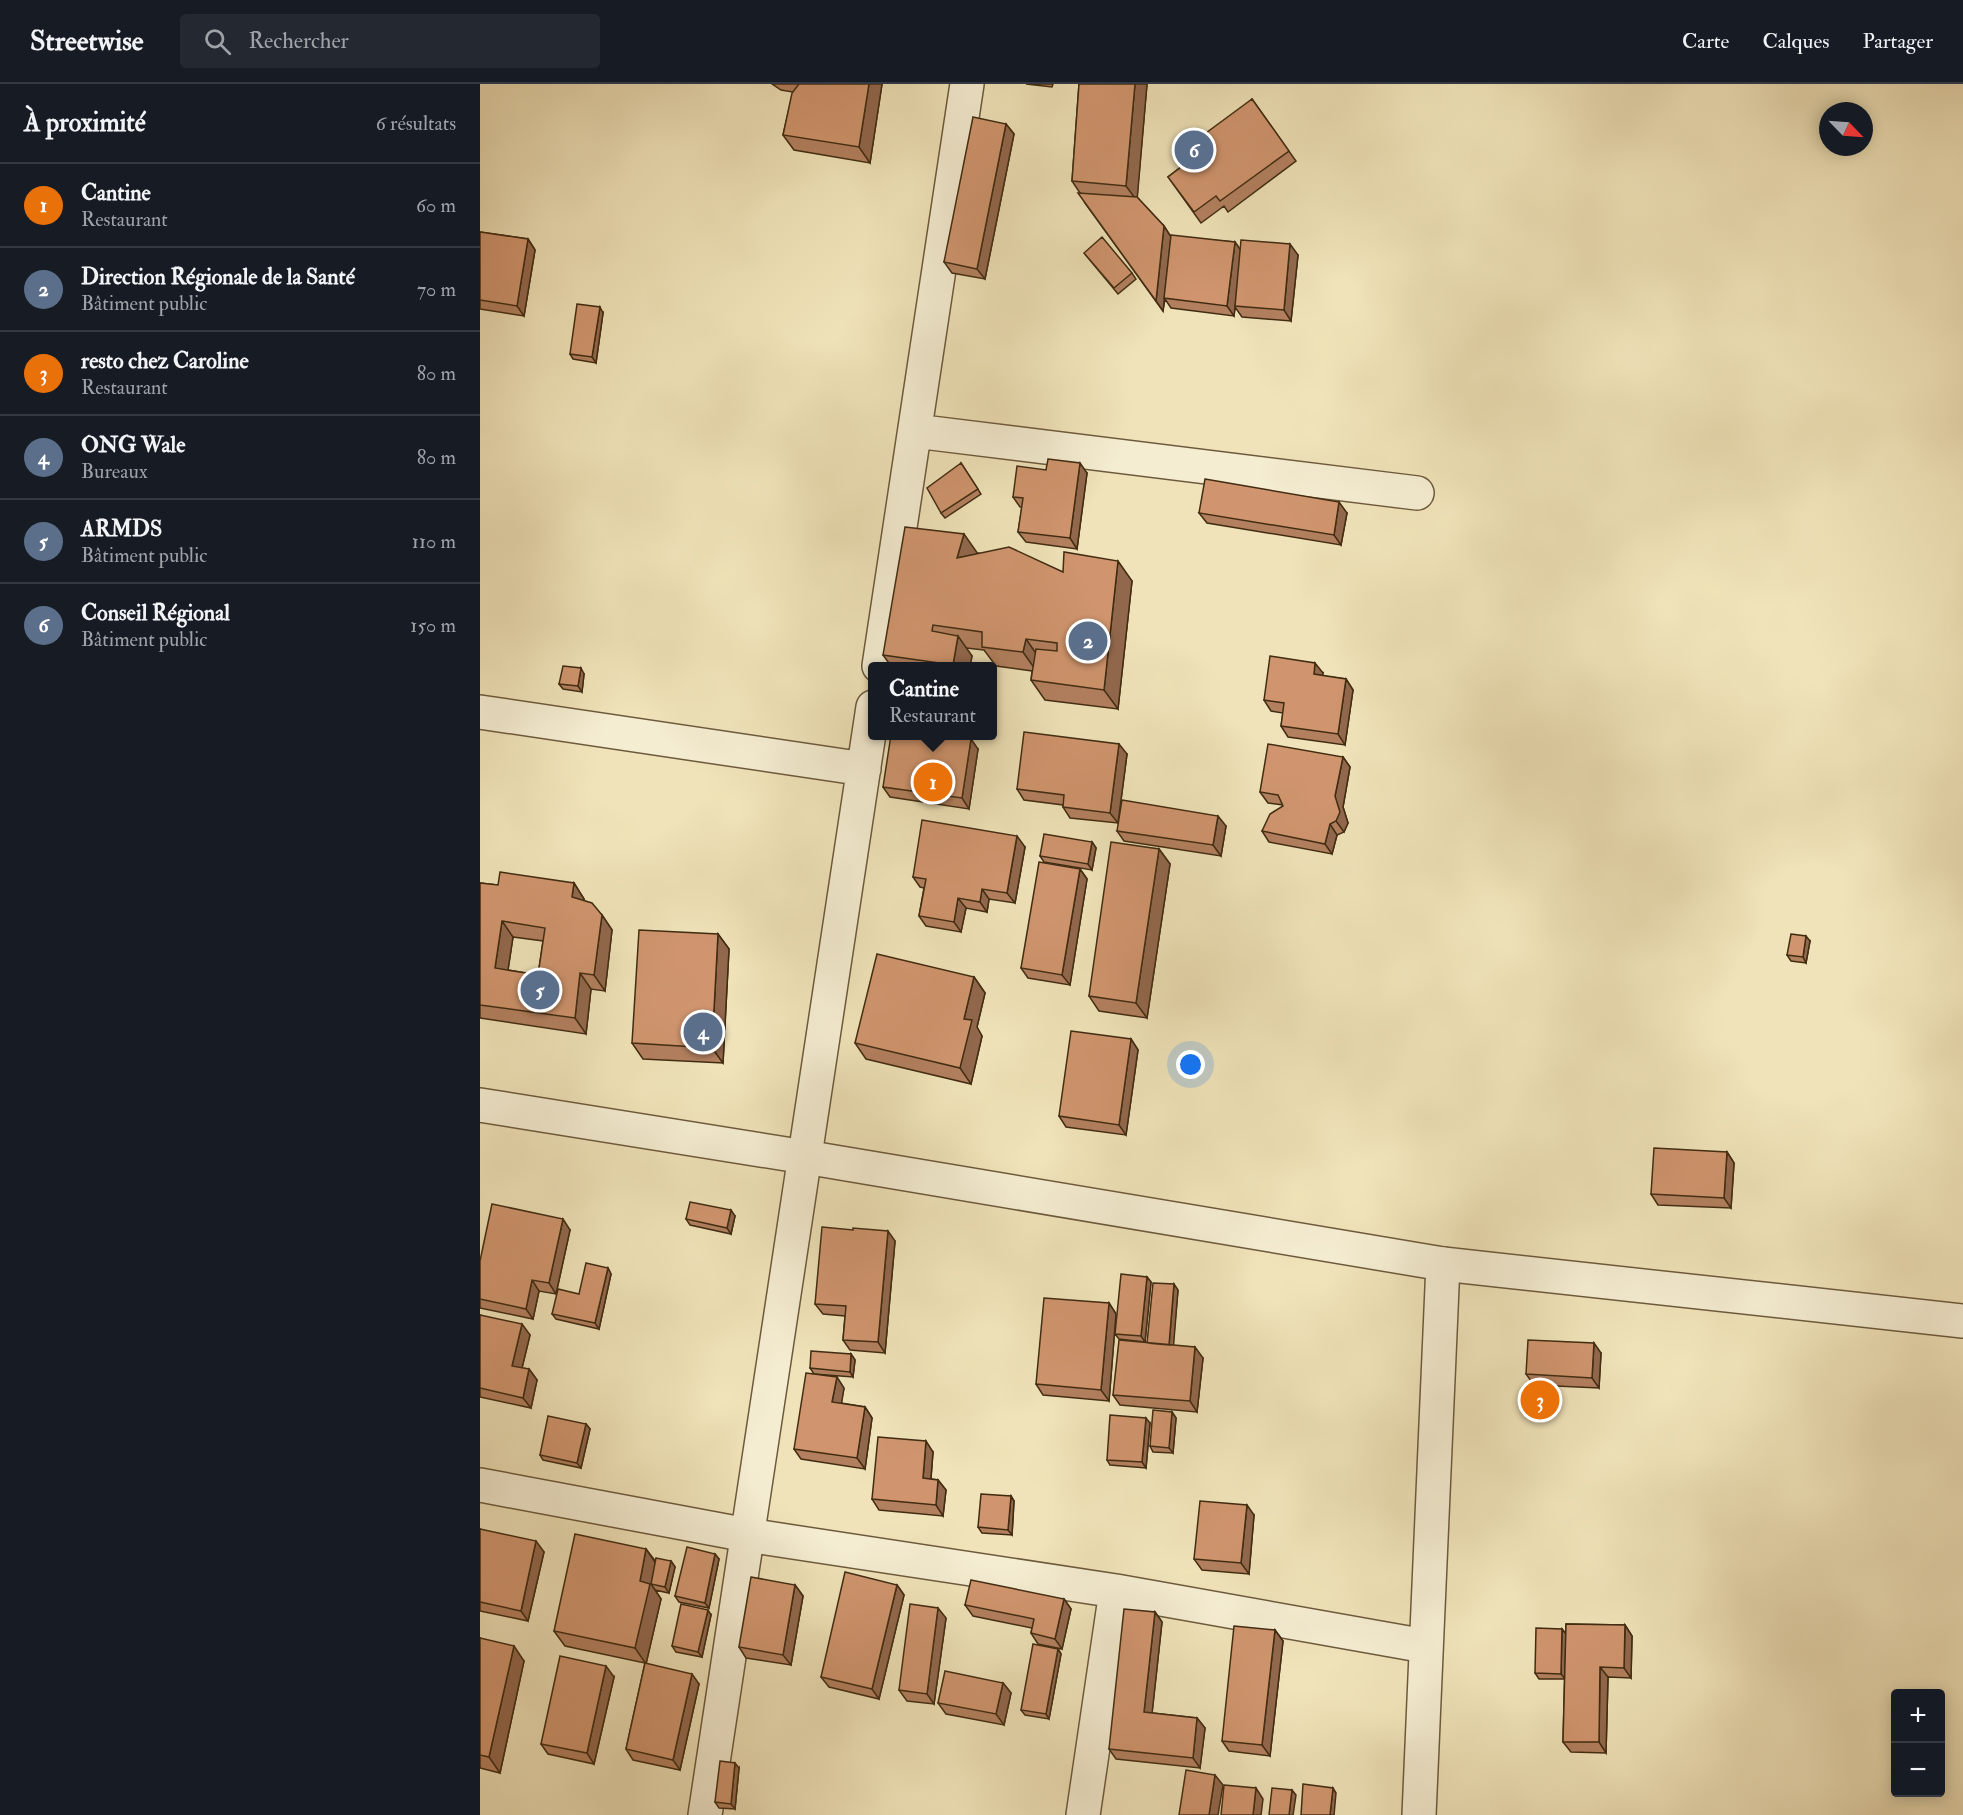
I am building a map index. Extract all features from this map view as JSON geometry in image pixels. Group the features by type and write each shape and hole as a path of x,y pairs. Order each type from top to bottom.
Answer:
{"street":[{"path":"880,662 967,84"},
{"path":"915,430 1417,493"},
{"path":"480,712 864,769"},
{"path":"705,1815 868,740"},
{"path":"480,1105 1443,1264 1963,1320"},
{"path":"1419,1815 1443,1264"},
{"path":"480,1485 747,1535 1116,1591 1425,1646"},
{"path":"1083,1815 1116,1591"}],"building":[{"path":"799,84 869,84 859,147 783,135 792,93"},
{"path":"1079,84 1135,84 1126,186 1072,181"},
{"path":"1252,99 1289,151 1220,201 1216,196 1194,212 1168,177 1190,160 1183,150"},
{"path":"973,117 1006,124 977,269 944,262"},
{"path":"1078,193 1137,197 1164,226 1156,301"},
{"path":"480,232 528,239 517,306 480,300"},
{"path":"1171,235 1235,242 1227,306 1164,298"},
{"path":"1102,237 1132,273 1114,288 1084,253"},
{"path":"1241,240 1290,244 1284,310 1235,306"},
{"path":"577,304 600,307 592,357 570,354"},
{"path":"1048,459 1080,463 1070,538 1018,532 1023,498 1013,497 1017,466 1046,470"},
{"path":"961,463 978,489 941,513 927,488"},
{"path":"1205,479 1339,502 1334,535 1199,513"},
{"path":"905,527 964,534 957,558 1009,547 1063,572 1064,552 1118,561 1104,690 1031,680 1036,649 1057,651 1057,643 1026,639 1023,652 982,647 982,632 933,625 932,631 958,636 954,662 932,662 883,655"},
{"path":"1270,656 1315,663 1314,674 1346,679 1338,734 1281,726 1284,703 1264,700"},
{"path":"563,666 581,668 578,686 559,684"},
{"path":"1024,732 1119,744 1110,813 1063,807 1064,795 1017,789"},
{"path":"890,740 971,740 962,798 883,787"},
{"path":"1268,744 1343,757 1335,796 1340,812 1336,821 1330,824 1325,844 1262,831 1270,814 1283,806 1278,795 1260,792"},
{"path":"1122,800 1218,816 1213,845 1117,831"},
{"path":"922,820 1017,836 1007,893 982,889 980,902 958,898 954,922 919,916 926,879 913,877"},
{"path":"1044,834 1092,842 1088,864 1040,856"},
{"path":"1111,842 1159,849 1136,1003 1089,996"},
{"path":"1039,862 1080,869 1062,975 1021,968"},
{"path":"500,872 574,883 572,897 592,903 602,915 594,975 580,973 575,1018 480,1005 480,883 498,885","holes":["502,921 545,928 538,975 495,968"]},
{"path":"639,930 718,934 712,1048 632,1043"},
{"path":"1791,934 1806,936 1803,957 1787,955"},
{"path":"877,954 974,977 964,1019 972,1020 960,1068 855,1043"},
{"path":"1071,1031 1131,1039 1119,1125 1059,1116"},
{"path":"1654,1148 1727,1152 1724,1198 1651,1194"},
{"path":"690,1202 731,1210 727,1228 686,1219"},
{"path":"492,1204 563,1219 549,1283 532,1280 526,1309 480,1299 480,1261"},
{"path":"822,1227 888,1231 878,1342 843,1340 846,1306 815,1304"},
{"path":"586,1263 608,1268 595,1323 552,1314 558,1289 579,1294"},
{"path":"1121,1274 1147,1277 1141,1336 1115,1334"},
{"path":"1153,1283 1174,1284 1169,1345 1147,1343"},
{"path":"1044,1298 1109,1303 1101,1390 1036,1384"},
{"path":"480,1315 522,1324 512,1366 529,1369 523,1398 480,1388"},
{"path":"1119,1340 1195,1347 1190,1401 1113,1395"},
{"path":"1528,1340 1594,1343 1592,1378 1526,1374"},
{"path":"811,1351 851,1354 850,1372 810,1368"},
{"path":"806,1373 837,1377 832,1402 865,1407 857,1458 794,1449"},
{"path":"1153,1410 1172,1412 1169,1448 1150,1446"},
{"path":"1110,1415 1146,1418 1142,1462 1107,1460"},
{"path":"548,1416 586,1424 577,1463 540,1455"},
{"path":"878,1437 926,1441 923,1478 938,1480 936,1505 872,1499"},
{"path":"981,1494 1011,1496 1008,1530 978,1527"},
{"path":"1200,1501 1247,1505 1241,1563 1194,1559"},
{"path":"480,1529 536,1541 521,1611 480,1602"},
{"path":"575,1534 646,1549 640,1581 650,1584 635,1648 554,1631"},
{"path":"687,1547 715,1554 705,1603 675,1596"},
{"path":"656,1558 671,1561 665,1587 651,1584"},
{"path":"845,1572 897,1585 872,1689 821,1677"},
{"path":"751,1577 795,1585 783,1655 739,1647"},
{"path":"971,1580 1064,1599 1055,1639 1031,1633 1034,1619 965,1605"},
{"path":"681,1604 708,1610 698,1652 672,1646"},
{"path":"910,1604 938,1608 927,1694 899,1690"},
{"path":"1124,1609 1155,1612 1144,1712 1197,1718 1193,1758 1109,1749"},
{"path":"1566,1624 1625,1625 1624,1668 1600,1667 1599,1742 1563,1742"},
{"path":"1234,1626 1275,1630 1262,1745 1222,1741"},
{"path":"1536,1628 1562,1629 1561,1674 1535,1673"},
{"path":"480,1638 514,1646 489,1757 480,1755"},
{"path":"1033,1644 1058,1649 1046,1714 1021,1710"},
{"path":"560,1656 606,1666 587,1753 541,1744"},
{"path":"645,1663 692,1674 673,1760 626,1749"},
{"path":"945,1671 1003,1683 996,1714 938,1703"},
{"path":"720,1761 735,1763 731,1804 715,1802"},
{"path":"1186,1770 1215,1775 1209,1815 1179,1815"},
{"path":"1303,1784 1333,1788 1330,1815 1301,1815"},
{"path":"1224,1785 1256,1788 1253,1815 1221,1815"},
{"path":"1272,1788 1292,1790 1289,1815 1269,1815"}],"place":[{"name":"Conseil Régional","path":"1194,150"},
{"name":"Direction Régionale de la Santé","path":"1088,641"},
{"name":"Cantine","path":"933,782"},
{"name":"ARMDS","path":"540,990"},
{"name":"ONG Wale","path":"703,1032"},
{"name":"resto chez Caroline","path":"1540,1400"}]}
